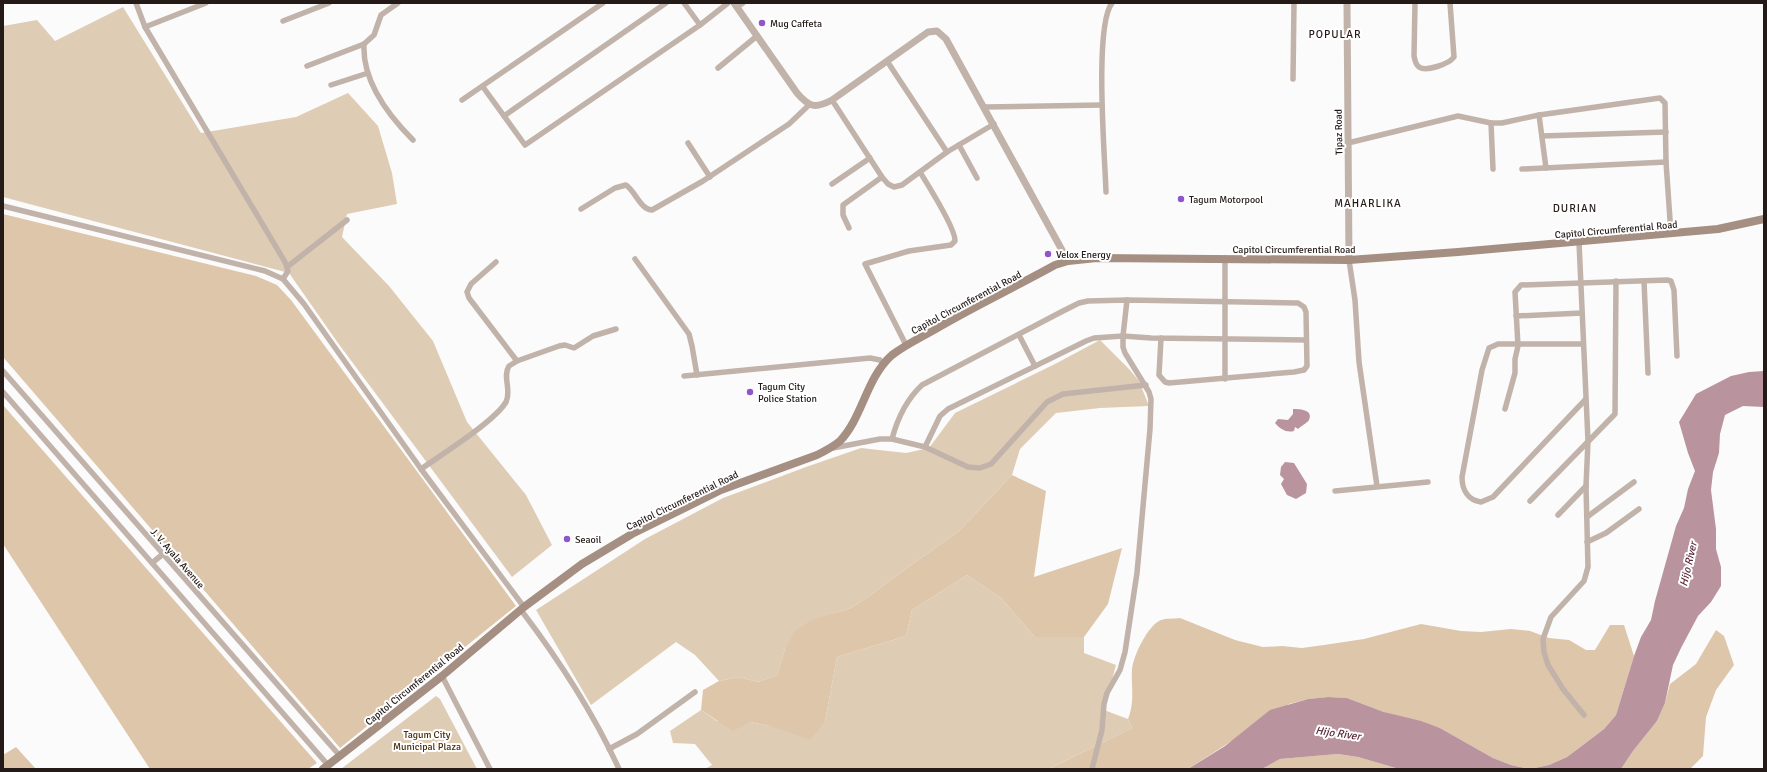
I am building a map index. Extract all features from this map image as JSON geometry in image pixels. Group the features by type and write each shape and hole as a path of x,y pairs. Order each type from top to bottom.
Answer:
{"main road":[{"name":"Capitol Circumferential Road","path":"326,767 442,676 522,609 582,564 632,534 721,490 817,455 830,448 848,431 873,381 884,364 906,346 957,317 1055,265 1068,260 1097,258 1226,258 1349,260 1718,230 1764,219"}],"street":[{"path":"136,3 145,27 287,267 283,280"},
{"path":"145,27 206,3"},
{"path":"283,21 329,3"},
{"path":"307,66 364,44 374,35 381,15 398,3"},
{"path":"462,100 603,3"},
{"path":"504,116 666,3"},
{"path":"684,3 700,25"},
{"path":"483,86 525,145 700,25 728,3"},
{"path":"1106,192 1102,105 1103,31 1105,18 1112,3"},
{"path":"1293,79 1294,3"},
{"name":"Tipaz Road","path":"1347,3 1349,260"},
{"path":"1415,3 1414,56 1416,63 1424,69 1447,64 1454,58 1450,3"},
{"path":"738,4 757,36 796,93 809,105 816,106 832,100 928,32 937,30 946,39 985,107 1068,260"},
{"path":"718,68 757,36"},
{"path":"364,44 368,72 387,111 413,140"},
{"path":"887,61 947,152"},
{"path":"331,85 368,72"},
{"path":"1348,143 1458,116 1491,124 1539,115 1660,98 1665,102 1666,162 1671,234"},
{"path":"832,100 882,177 888,184 898,187 947,152 994,124"},
{"path":"581,209 615,188 626,185 647,209 652,210 710,177 789,124 809,105"},
{"path":"985,107 1102,105"},
{"path":"1539,115 1546,168"},
{"path":"1491,124 1493,169"},
{"path":"1542,136 1666,132"},
{"path":"688,143 710,177"},
{"path":"959,145 977,178"},
{"path":"832,184 870,158"},
{"path":"1522,170 1666,162"},
{"path":"906,346 865,264 910,251 951,245 955,241 954,234 947,220 920,172"},
{"path":"849,228 843,215 843,205 882,177"},
{"path":"3,206 259,270 274,274 283,280 304,304 522,609 576,689 600,730 619,769"},
{"path":"287,267 347,220"},
{"path":"1579,242 1588,441 1586,486 1587,575 1578,588 1551,617 1543,639 1544,652 1548,665 1563,689 1584,715"},
{"path":"1225,378 1224,339 1226,258"},
{"path":"635,259 689,334 697,375"},
{"path":"1349,260 1355,300 1359,362 1377,486"},
{"path":"496,262 471,284 467,292 469,298 517,361"},
{"path":"1505,409 1515,373 1515,359 1518,346 1515,292 1521,285 1667,280 1674,284 1676,356"},
{"path":"1530,501 1615,414 1616,281"},
{"path":"1644,281 1648,373"},
{"path":"1092,769 1102,730 1104,704 1107,693 1120,670 1125,652 1137,573 1150,429 1151,399 1146,385 1125,353 1123,347 1127,300"},
{"path":"892,439 896,425 910,399 922,385 1079,303 1088,301 1127,300 1302,304 1306,312 1308,362 1304,370 1294,372 1169,384 1165,382 1160,375 1161,338"},
{"path":"1516,316 1582,313"},
{"path":"421,469 477,428 499,410 506,402 508,395 507,369 509,366 517,361 559,346 565,345 574,348 593,336 616,329"},
{"path":"1020,335 1035,366"},
{"path":"925,447 944,412 1094,338 1123,336 1306,340"},
{"path":"1583,344 1518,346 1498,344 1492,346 1486,352 1462,477 1464,490 1469,498 1481,502 1493,497 1585,400"},
{"path":"684,376 870,358 880,360 884,364"},
{"name":"J. V. Ayala Avenue","path":"3,371 340,756"},
{"path":"830,448 880,439 892,439 925,447 968,467 980,468 991,464 1047,402 1063,394 1146,385"},
{"path":"3,392 152,563 326,767"},
{"path":"1335,491 1428,482"},
{"path":"1587,517 1634,482"},
{"path":"1558,515 1586,486"},
{"path":"1587,542 1606,533 1638,509"},
{"path":"152,563 163,554"},
{"path":"442,676 490,769"},
{"path":"609,749 636,734 695,692"}],"green space":[{"path":"123,7 201,133 296,117 348,93 378,126 392,173 397,204 347,214 342,237 389,286 433,341 467,422 526,495 552,545 512,577 338,343 289,273 3,197 3,26 37,20 55,41"},
{"path":"1100,340 1139,381 1149,406 1100,408 1056,413 1020,449 1012,475 959,531 868,597 851,608 832,614 785,649 777,675 758,682 739,677 719,681 695,655 676,642 591,705 536,610 645,539 723,498 861,448 906,453 929,448 955,413 1055,364"},
{"path":"967,575 1001,598 1035,637 1084,637 1084,653 1116,665 1104,710 1128,719 1132,728 1049,769 705,769 712,765 695,744 673,743 670,731 701,710 717,721 750,722 770,726 825,722 837,657 906,636 912,610"},
{"name":"Tagum City Municipal Plaza","path":"436,696 440,699 477,769 341,769"}],"shaded area":[{"path":"3,214 256,276 277,285 291,300 516,606 340,748 3,357"},
{"path":"3,405 317,763 308,769 150,769 3,544"},
{"path":"1012,475 1046,491 1034,577 1122,548 1108,604 1084,637 1035,637 1001,598 967,575 912,610 906,636 837,657 825,722 810,740 770,726 750,722 733,731 701,710 703,690 719,681 739,677 758,682 777,675 785,649 795,631 812,620 851,608 868,597 959,531"},
{"path":"1180,618 1235,640 1263,647 1282,646 1302,648 1364,639 1421,624 1461,631 1481,632 1511,629 1530,631 1549,638 1569,640 1586,650 1595,650 1610,625 1624,625 1634,656 1616,715 1604,729 1567,757 1549,765 1530,769 1511,765 1493,758 1440,728 1384,712 1347,698 1328,697 1308,699 1289,704 1188,769 1049,769 1132,728 1128,719 1132,700 1132,670 1138,649 1146,634 1156,623 1163,619"},
{"path":"1716,630 1724,636 1734,665 1716,690 1706,717 1703,756 1690,769 1621,769 1657,721 1665,703 1670,684 1696,664"},
{"path":"16,747 36,769 3,769 3,755"},
{"path":"1338,754 1358,757 1399,769 1262,769 1280,759"}],"water":[{"name":"Hijo River","path":"1764,371 1764,407 1743,406 1725,415 1720,434 1719,453 1713,472 1711,490 1716,529 1716,549 1721,567 1721,586 1711,602 1698,616 1681,648 1673,665 1665,703 1657,721 1621,769 1530,769 1549,765 1567,757 1604,729 1616,715 1641,637 1651,620 1676,526 1684,508 1688,489 1695,471 1679,422 1696,394 1731,376 1749,372"},
{"path":"1293,409 1305,410 1310,416 1309,420 1298,429 1295,427 1294,431 1283,430 1275,423 1278,419 1288,420 1293,414"},
{"path":"1285,462 1294,463 1307,484 1306,493 1296,499 1287,495 1281,484 1284,479 1280,475 1281,467"},
{"name":"Hijo River","path":"1328,697 1347,698 1384,712 1421,721 1440,728 1493,758 1511,765 1530,769 1399,769 1358,757 1338,754 1280,759 1262,769 1188,769 1225,746 1270,710 1308,699"}],"place":[{"name":"Mug Caffeta","path":"762,23"},
{"name":"Tagum Motorpool","path":"1181,199"},
{"name":"Velox Energy","path":"1048,254"},
{"name":"Tagum City Police Station","path":"750,392"},
{"name":"Seaoil","path":"567,539"}],"district":[{"name":"POPULAR","path":"1335,34"},
{"name":"MAHARLIKA","path":"1368,203"},
{"name":"DURIAN","path":"1575,208"}]}
